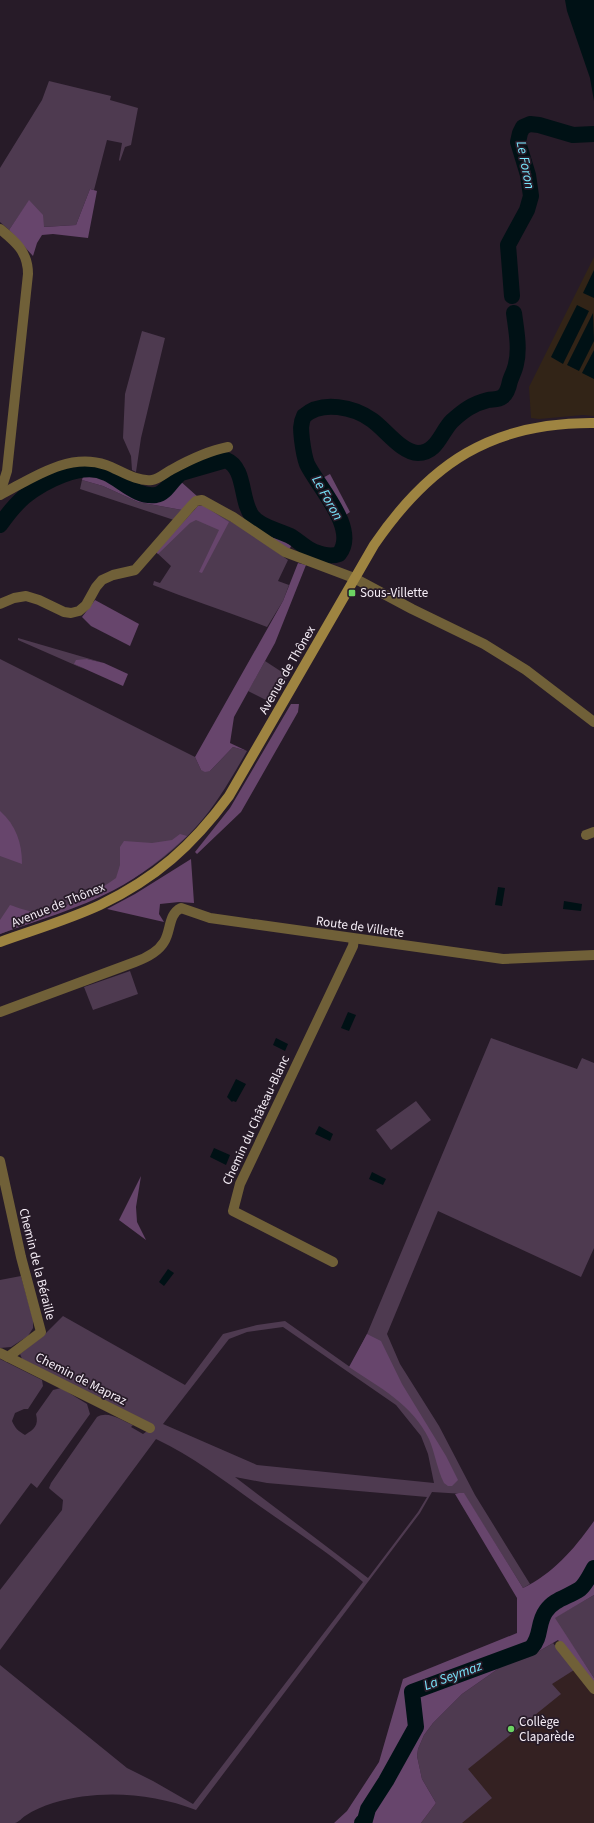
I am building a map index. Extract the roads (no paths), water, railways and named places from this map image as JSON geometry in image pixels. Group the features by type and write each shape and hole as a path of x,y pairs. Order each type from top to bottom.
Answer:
{"main road":[{"name":"Avenue de Thônex","path":"0,942 100,905 155,873 191,842 229,796 354,578 374,546 400,508 433,476 459,458 489,442 528,429 557,424 594,423"}],"street":[{"path":"0,229 22,249 27,260 28,274 7,471 0,494"},
{"path":"0,494 64,464 80,461 92,462 110,467 132,476 153,480 206,452 228,447"},
{"path":"0,604 14,598 26,596 39,600 64,612 71,613 79,611 86,605 100,582 110,576 135,570 191,506 196,501 202,500 233,517 285,552 354,578 501,654 594,722"},
{"name":"Route de Villette","path":"0,1012 135,962 151,954 166,940 173,916 181,908 210,918 503,959 594,954"},
{"name":"Chemin du Château-Blanc","path":"333,1262 232,1210 240,1184 354,939"},
{"name":"Chemin de la Béraille","path":"0,1161 21,1258 40,1332 4,1355"},
{"name":"Chemin de Mapraz","path":"4,1355 150,1428"},
{"path":"560,1646 594,1689"}],"waterway":[{"name":"Le Foron","path":"512,296 508,245 527,210 531,196 528,175 518,142 523,127 530,124 539,125 573,135 594,134"},
{"name":"Le Foron","path":"0,525 17,503 32,491 41,485 75,471 96,470 112,476 142,494 156,495 163,492 181,473 226,460 237,470 248,509 256,520 265,526 292,537 312,551 327,555 339,554 344,544 344,533 341,521 335,508 307,464 303,449 301,431 304,416 311,411 320,408 338,407 347,409 365,415 400,445 412,452 418,453 430,450 452,421 464,411 482,402 504,396 515,368 518,352 514,313"},
{"name":"La Seymaz","path":"362,1823 365,1820 368,1809 386,1781 416,1727 412,1692 531,1648 537,1639 541,1620 549,1607 580,1589 594,1568"}],"place":[{"name":"Sous-Villette","path":"352,593"},
{"name":"Collège Claparède","path":"511,1729"}]}
